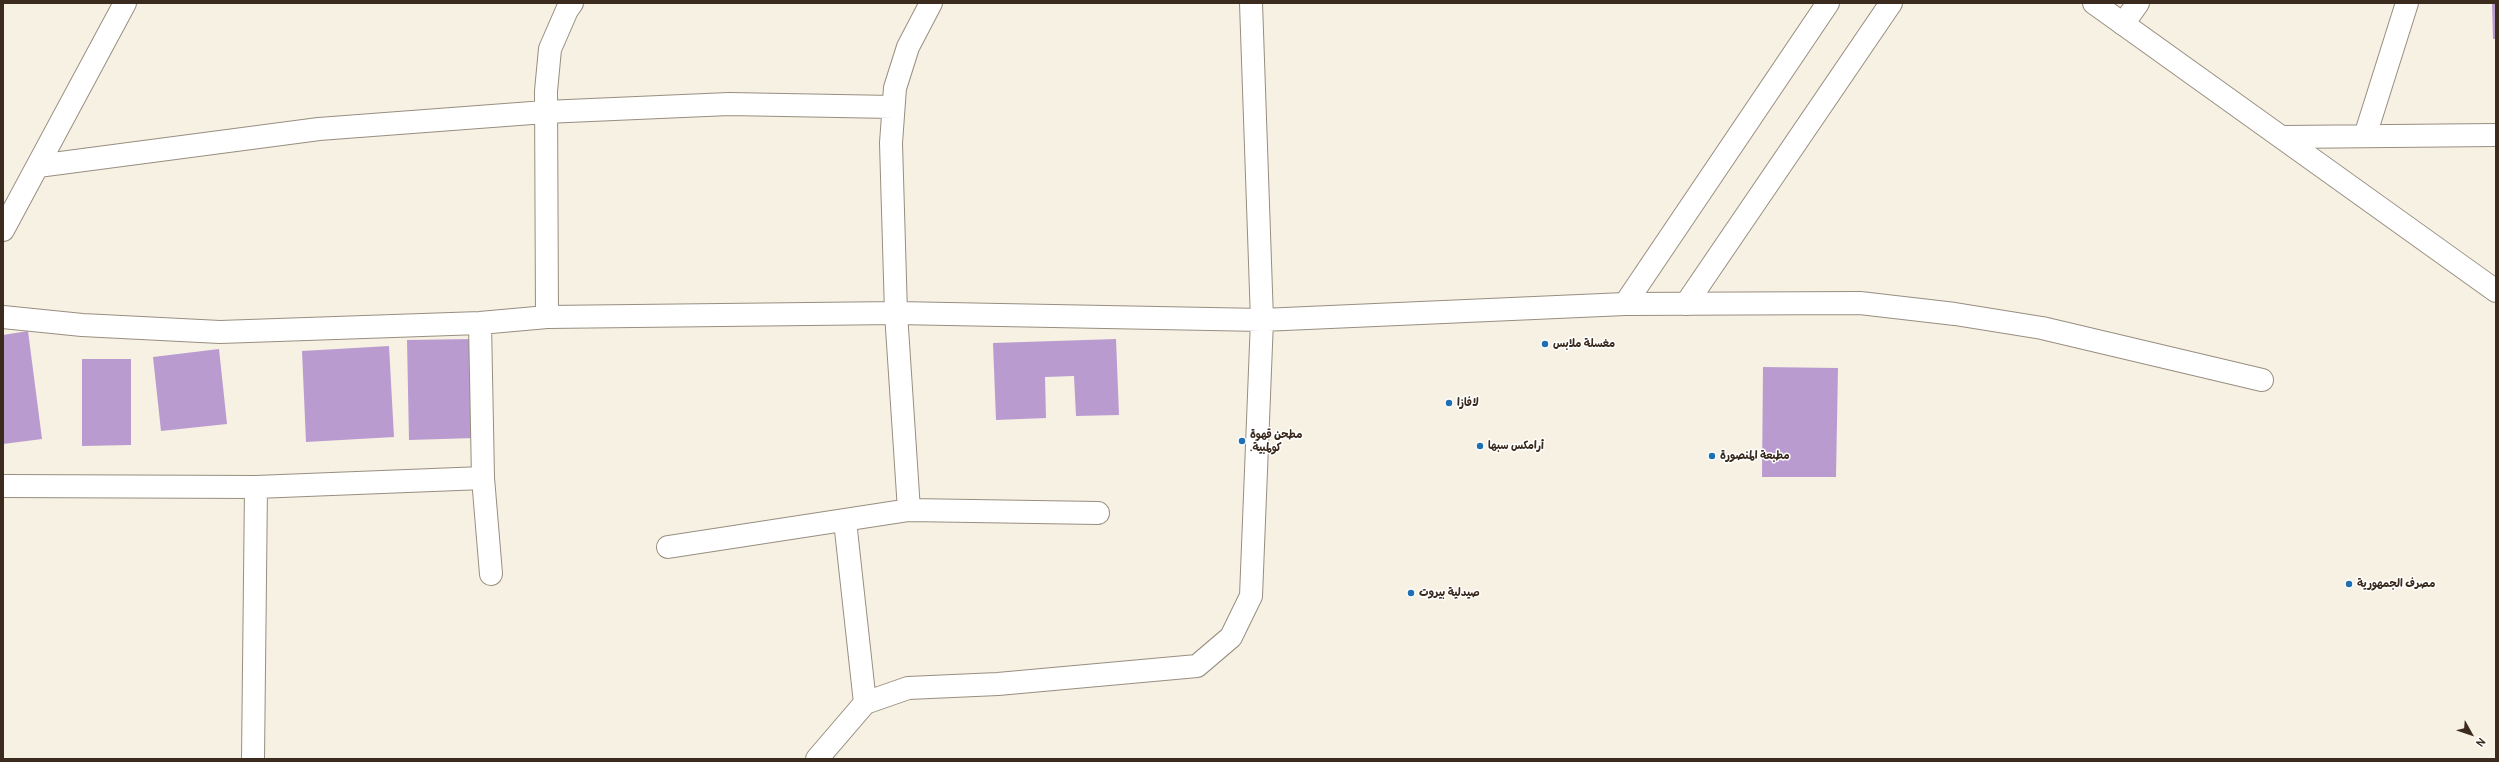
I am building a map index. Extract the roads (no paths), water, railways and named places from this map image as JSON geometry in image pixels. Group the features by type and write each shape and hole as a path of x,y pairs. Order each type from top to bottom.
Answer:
{"street":[{"path":"3,230 125,3"},
{"path":"909,510 896,313 891,143 895,88 908,47 931,3"},
{"path":"817,759 865,703 908,688 998,684 1198,666 1231,637 1251,596 1262,320 1251,3"},
{"path":"1625,304 1828,3"},
{"path":"1686,304 1891,3"},
{"path":"2094,3 2496,291"},
{"path":"2123,24 2138,3"},
{"path":"2365,136 2407,3"},
{"path":"547,317 545,112 550,49 567,5"},
{"path":"38,166 320,129 545,112 729,104 893,107"},
{"path":"2284,138 2496,135"},
{"path":"3,316 82,325 220,332 480,323 547,317 896,313 1262,320 1625,304 1860,303 1955,314 2042,328 2262,380"},
{"path":"480,323 483,478 491,574"},
{"path":"3,486 256,487 483,478"},
{"path":"253,759 256,487"},
{"path":"668,548 909,510 1098,513"},
{"path":"845,521 865,703"}],"place":[{"name":"مغسلة ملابس","path":"1545,344"},
{"name":"لافازا","path":"1449,403"},
{"name":"مطحن قهوة .كولمبية","path":"1242,441"},
{"name":"أرامكس سبها","path":"1480,446"},
{"name":"مطبعة المنصورة","path":"1712,456"},
{"name":"مصرف الجمهورية","path":"2349,584"},
{"name":"صيدلية بيروت","path":"1411,593"}]}
